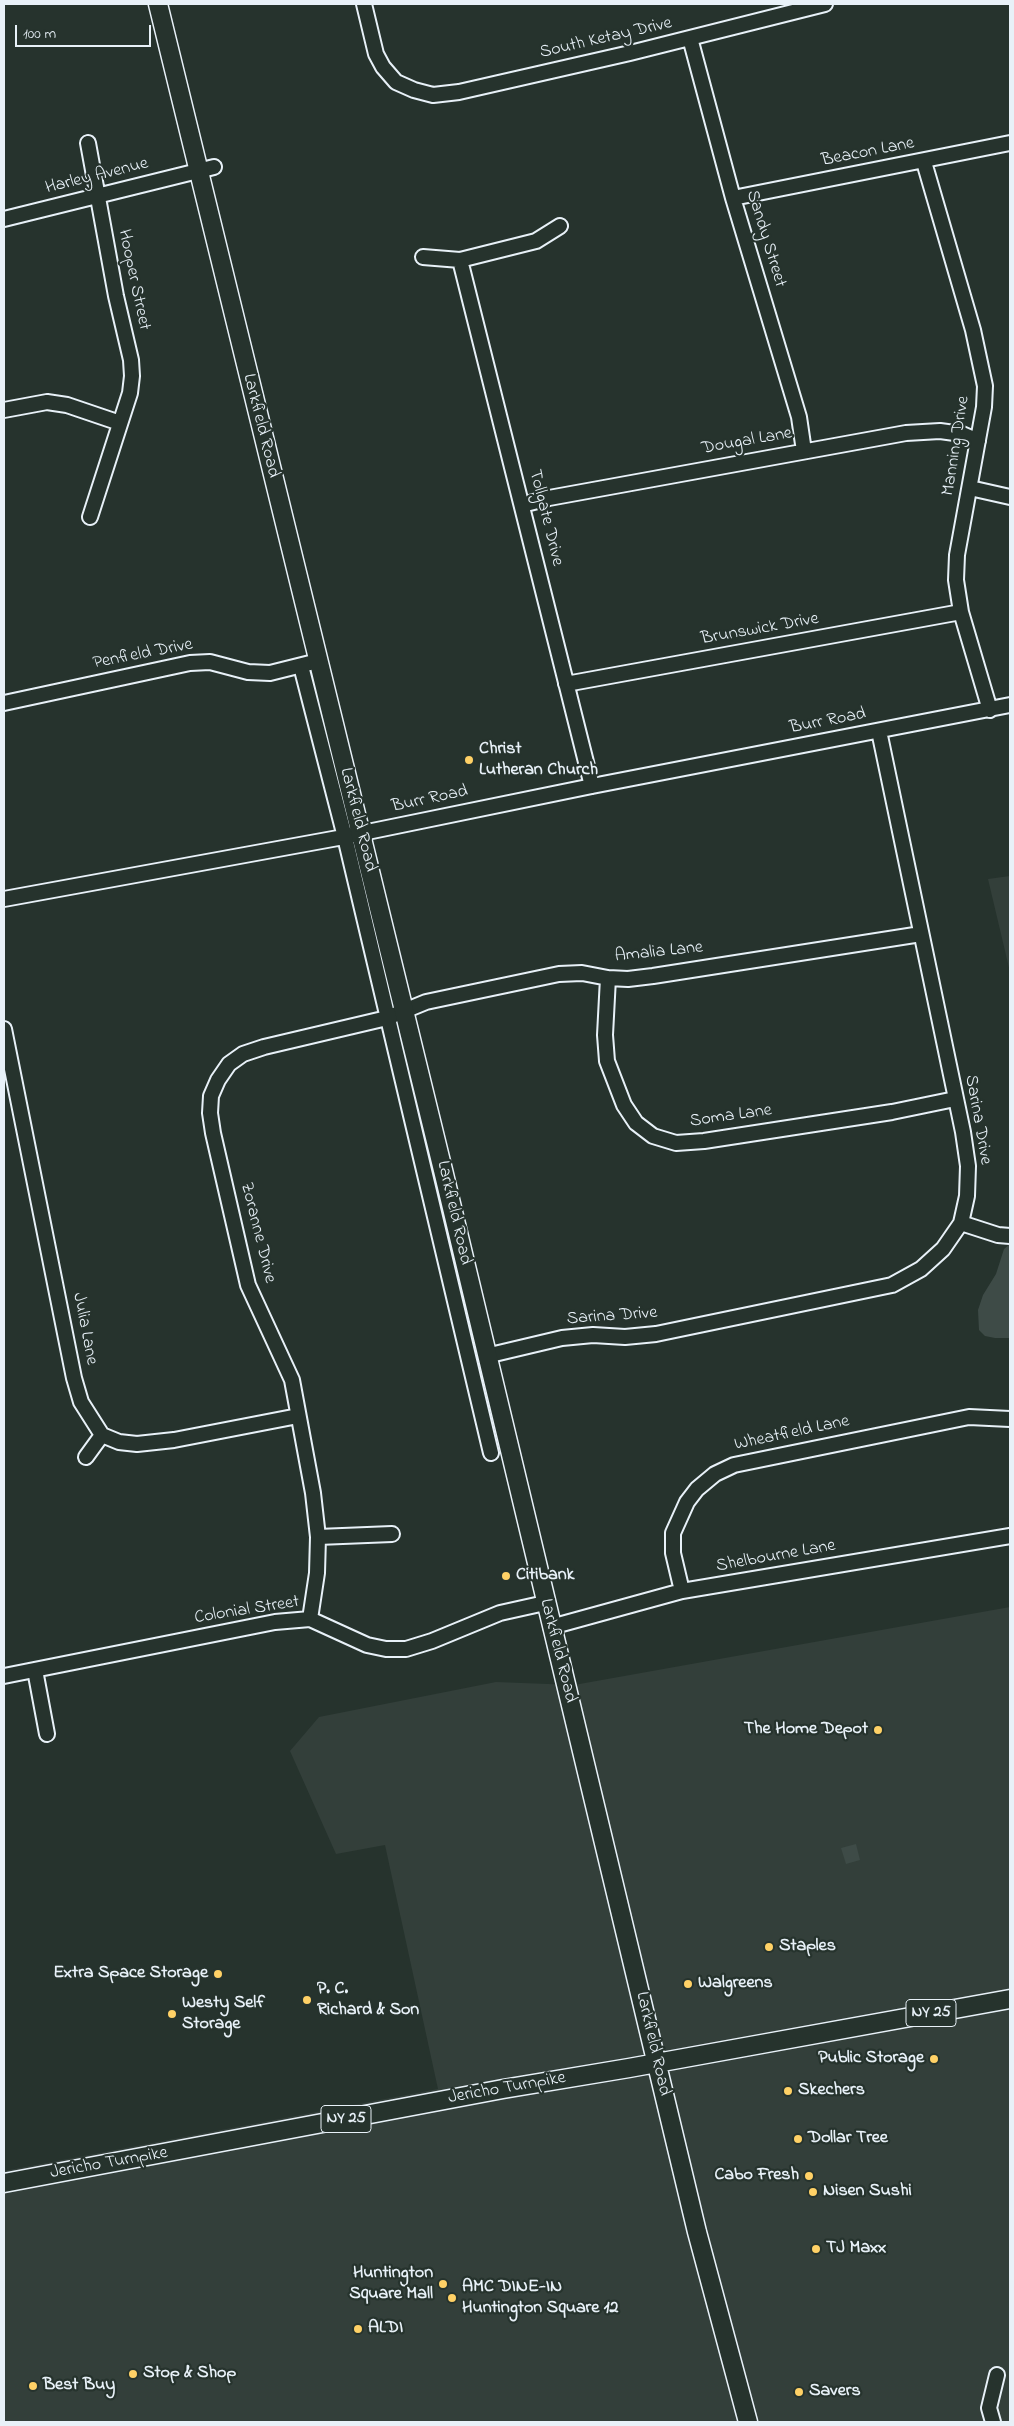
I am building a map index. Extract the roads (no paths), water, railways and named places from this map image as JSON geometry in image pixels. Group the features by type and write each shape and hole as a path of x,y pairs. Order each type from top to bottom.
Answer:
{"main road":[{"name":"Larkfield Road","path":"158,4 206,169 309,663 353,835 404,1011 697,2232 748,2422"},
{"name":"Jericho Turnpike","path":"4,2183 503,2089 657,2063 1010,1998"}],"street":[{"name":"South Ketay Drive","path":"364,4 376,54 383,67 396,82 414,90 433,94 459,92 825,4"},
{"name":"Sandy Street","path":"690,38 733,198 794,400 804,451"},
{"name":"Hooper Street","path":"88,143 131,360 130,393 90,517"},
{"name":"Beacon Lane","path":"733,198 924,162 1010,143"},
{"name":"Manning Drive","path":"924,162 980,361 985,386 984,407 957,555 956,580 961,612 990,710"},
{"name":"Harley Avenue","path":"4,219 206,169"},
{"path":"423,257 460,260 536,240 560,226"},
{"name":"Tollgate Drive","path":"460,260 592,786"},
{"path":"4,410 47,402 67,406 120,423"},
{"name":"Dougal Lane","path":"522,505 906,433 940,431 962,434 978,441"},
{"path":"970,488 1010,497"},
{"name":"Brunswick Drive","path":"566,684 961,612"},
{"name":"Penfield Drive","path":"4,703 190,663 210,662 256,672 270,673 309,663"},
{"name":"Burr Road","path":"4,899 353,835 592,786 879,732 1010,705"},
{"name":"Sarina Drive","path":"486,1356 562,1338 593,1335 625,1337 656,1334 892,1285 921,1269 943,1249 961,1223 967,1196 968,1166 879,732"},
{"name":"Larkfield Road","path":"353,835 387,1018 492,1452"},
{"name":"Amalia Lane","path":"404,1011 426,1002 559,974 582,973 608,978 653,976 921,934"},
{"name":"Soma Lane","path":"608,978 605,1036 607,1062 624,1105 636,1123 654,1136 676,1142 704,1141 892,1112 955,1099"},
{"name":"Zoranne Drive","path":"310,1619 317,1573 318,1537 313,1493 292,1380 248,1286 213,1134 211,1096 218,1080 229,1064 243,1054 387,1018 404,1011"},
{"name":"Julia Lane","path":"4,1029 5,1046 74,1378 82,1402 102,1435"},
{"path":"961,1223 998,1235 1010,1236"},
{"path":"86,1457 102,1435 119,1442 136,1444 174,1440 298,1416"},
{"name":"Wheatfield Lane","path":"682,1591 673,1553 673,1533 687,1502 697,1489 716,1474 734,1465 969,1417 1010,1419"},
{"path":"318,1537 392,1534"},
{"name":"Shelbourne Lane","path":"551,1627 682,1591 1010,1536"},
{"name":"Colonial Street","path":"4,1676 273,1623 310,1619 366,1645 386,1649 406,1649 432,1641 500,1613 545,1603"},
{"path":"35,1670 48,1734"},
{"path":"993,2422 989,2408 997,2375"}],"place":[{"name":"Christ Lutheran Church","path":"469,760"},
{"name":"Citibank","path":"506,1576"},
{"name":"The Home Depot","path":"878,1730"},
{"name":"Staples","path":"769,1947"},
{"name":"Extra Space Storage","path":"218,1974"},
{"name":"Walgreens","path":"688,1984"},
{"name":"P. C. Richard & Son","path":"307,2000"},
{"name":"Westy Self Storage","path":"172,2014"},
{"name":"Public Storage","path":"934,2059"},
{"name":"Skechers","path":"788,2091"},
{"name":"Dollar Tree","path":"798,2139"},
{"name":"Cabo Fresh","path":"809,2176"},
{"name":"Nisen Sushi","path":"813,2192"},
{"name":"TJ Maxx","path":"816,2249"},
{"name":"Huntington Square Mall","path":"443,2284"},
{"name":"AMC DINE-IN Huntington Square 12","path":"452,2298"},
{"name":"ALDI","path":"358,2329"},
{"name":"Stop & Shop","path":"133,2374"},
{"name":"Best Buy","path":"33,2386"},
{"name":"Savers","path":"799,2392"}]}
